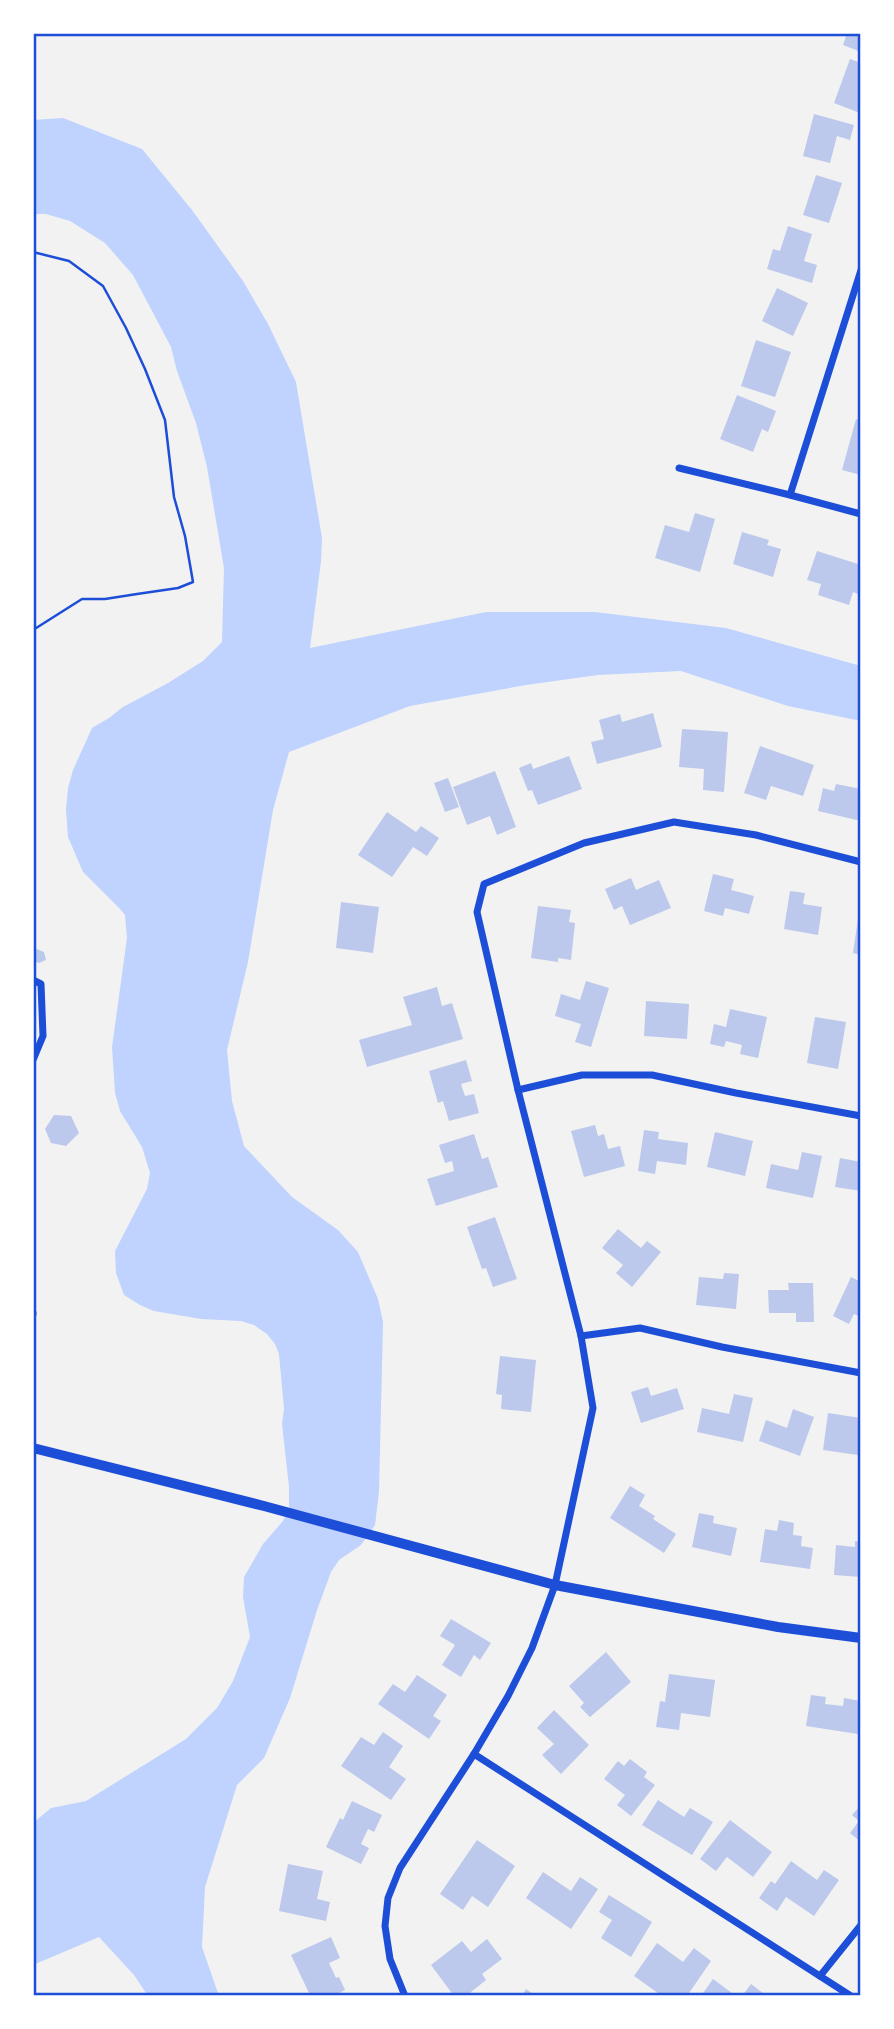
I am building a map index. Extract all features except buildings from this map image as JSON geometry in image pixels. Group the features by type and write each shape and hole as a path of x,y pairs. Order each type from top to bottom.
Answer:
{"main road":[{"path":"33,1448 264,1506 555,1585 778,1627 861,1638"}],"street":[{"path":"790,495 860,276"},
{"path":"679,468 861,514"},
{"path":"405,1996 390,1959 385,1926 388,1898 400,1868 474,1754 532,1648 555,1585 593,1408 581,1336 518,1090 477,912 484,884 584,844 674,822 756,835 861,862"},
{"path":"33,980 41,984 43,1036 33,1059"},
{"path":"518,1090 582,1075 652,1075 861,1116"},
{"path":"581,1336 640,1328 722,1348 861,1373"},
{"path":"474,1754 851,1996"},
{"path":"820,1976 861,1925"}],"path":[{"path":"33,252 69,261 103,286 126,328 165,420 174,497 185,536 192,582 178,588 105,599 82,599 33,630"}],"water":[{"path":"63,118 142,149 192,210 243,281 268,324 296,382 322,538 310,648 486,612 595,612 726,628 861,666 861,721 788,706 681,671 598,675 410,706 289,752 273,810 248,962 227,1050 232,1101 244,1146 292,1197 338,1230 358,1252 378,1299 383,1322 379,1492 375,1525 361,1545 339,1560 331,1572 290,1698 264,1758 237,1785 205,1887 202,1947 219,1996 148,1996 134,1975 99,1937 33,1965 33,1823 51,1808 86,1801 186,1739 217,1708 233,1681 250,1637 243,1597 244,1577 263,1544 283,1521 289,1508 282,1424 284,1409 279,1354 275,1344 254,1325 241,1321 201,1319 154,1311 140,1305 124,1295 116,1273 115,1251 147,1189 150,1173 142,1147 120,1111 115,1093 112,1047 127,938 125,915 83,872 68,837 68,788 92,728 203,661 222,642 224,568 207,467 196,423 171,347 133,275 105,243 70,221 46,214 33,214 33,120"}]}
